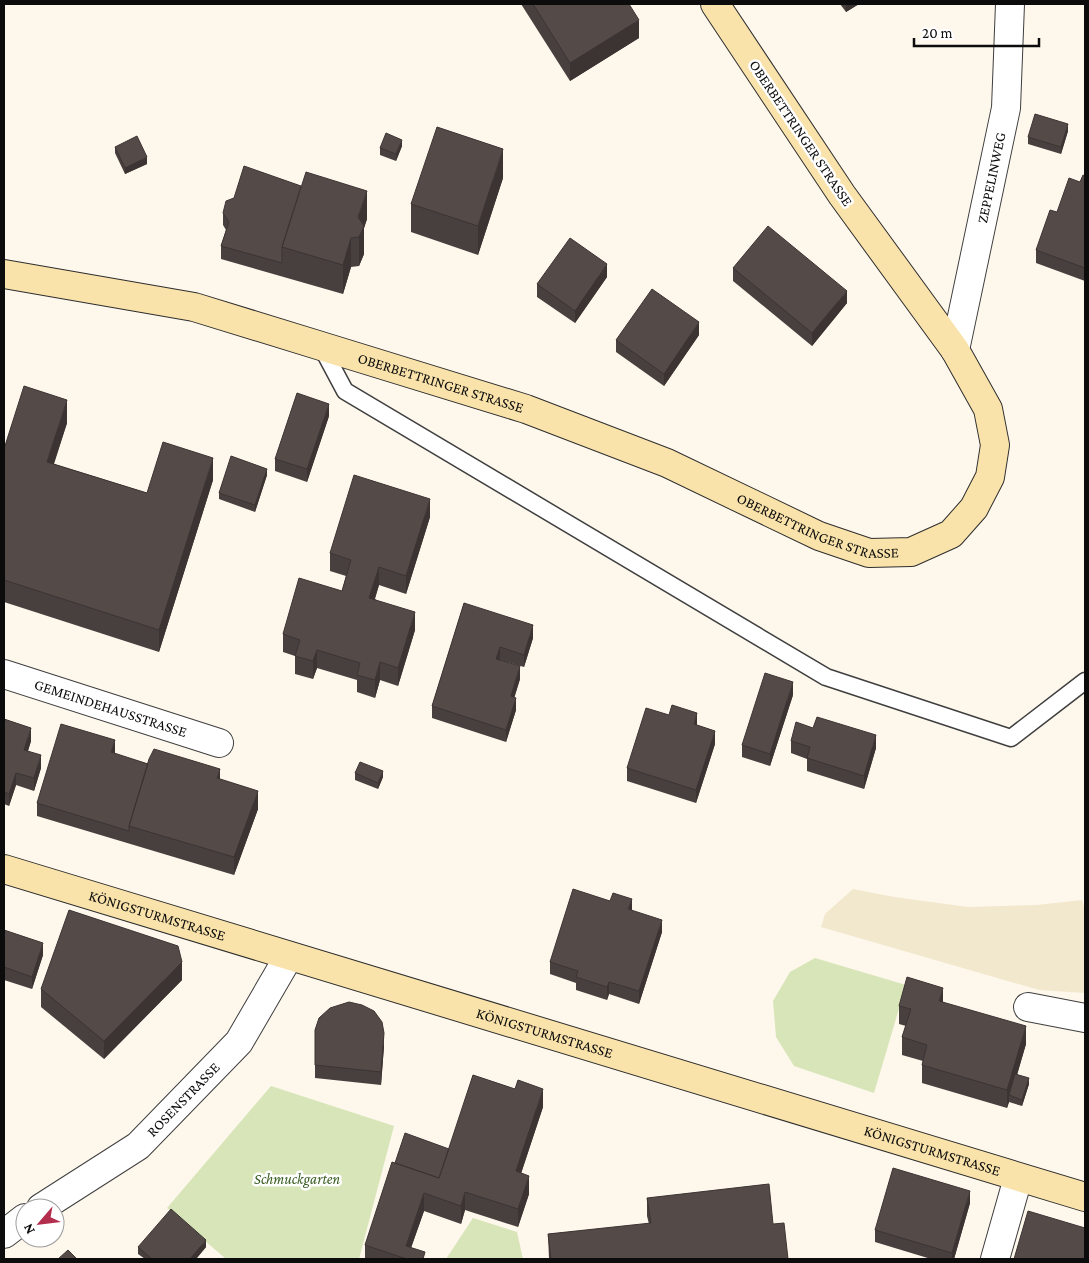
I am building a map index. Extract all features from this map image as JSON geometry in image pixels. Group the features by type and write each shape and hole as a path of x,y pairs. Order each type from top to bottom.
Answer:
{"street":[{"name":"OBERBETTRINGER STRASSE","path":"4,274 194,308 321,346 526,410 667,462 818,536 869,553 911,552 951,534 974,508 990,477 995,445 988,409 954,350 842,195 715,4"},
{"name":"ZEPPELINWEG","path":"954,350 1006,108 1010,4"},
{"name":"GEMEINDEHAUSSTRASSE","path":"4,674 219,743"},
{"name":"KÖNIGSTURMSTRASSE","path":"4,869 1085,1197"},
{"name":"ROSENSTRASSE","path":"57,1198 138,1146 238,1042 289,956"},
{"path":"1028,1007 1085,1018"},
{"path":"995,1259 1018,1178"},
{"path":"4,1234 15,1226"}],"lane":[{"name":"OBERBETTRINGER STRASSE","path":"321,346 345,391 826,677 1011,738 1085,681"}],"shaded area":[{"path":"853,889 894,897 968,907 1037,905 1082,900 1085,910 1085,993 1039,990 821,927 825,914"}],"green space":[{"path":"815,958 906,985 874,1093 794,1066 776,1037 773,1001 790,972"},
{"name":"Schmuckgarten","path":"271,1086 394,1126 359,1259 226,1259 167,1208"},
{"path":"473,1218 517,1232 523,1259 446,1259"}],"building":[{"path":"533,4 629,4 639,20 570,63"},
{"path":"1035,114 1068,124 1061,147 1028,137"},
{"path":"437,127 503,149 478,226 411,204"},
{"path":"386,133 402,140 396,154 380,148"},
{"path":"137,136 147,157 125,168 115,147"},
{"path":"244,166 301,186 282,247 282,263 221,246 229,222 223,213 226,201 234,198"},
{"path":"306,172 367,191 358,217 364,226 359,237 351,238 343,265 282,247"},
{"path":"1083,175 1085,176 1085,268 1036,250 1050,210 1057,212 1069,178 1080,182"},
{"path":"768,226 847,291 812,333 733,268"},
{"path":"570,238 607,264 575,311 537,284"},
{"path":"652,289 699,322 664,374 616,340"},
{"path":"24,386 67,400 47,462 147,493 163,442 213,458 159,630 4,580 4,449"},
{"path":"297,393 329,404 307,469 275,459"},
{"path":"231,456 267,469 255,505 219,493"},
{"path":"354,475 430,499 406,576 379,567 369,598 415,612 398,668 380,662 375,680 357,675 360,663 317,650 313,661 295,656 300,640 283,634 299,578 342,591 351,560 330,553"},
{"path":"464,603 533,625 524,655 500,647 496,659 520,666 511,696 516,698 506,730 432,706"},
{"path":"765,673 793,682 770,754 742,745"},
{"path":"672,705 697,713 694,724 715,731 696,790 627,768 646,708 669,715"},
{"path":"817,717 876,735 864,776 807,758 810,747 791,741 796,722 813,728"},
{"path":"4,719 31,728 24,750 41,755 34,778 16,773 9,794 4,792"},
{"path":"61,724 115,740 111,752 148,764 129,831 37,803"},
{"path":"154,749 220,769 217,778 258,791 234,857 129,826 149,759"},
{"path":"360,762 383,771 378,783 355,773"},
{"path":"573,889 610,901 613,893 632,899 628,909 662,920 639,991 609,982 607,987 576,977 578,971 550,962"},
{"path":"69,910 178,946 182,962 104,1041 41,989"},
{"path":"4,930 43,943 32,977 4,967"},
{"path":"907,977 943,988 939,1001 1026,1026 1007,1090 922,1065 927,1045 902,1037 911,1009 899,1006"},
{"path":"349,1002 362,1005 374,1011 382,1022 384,1033 381,1072 315,1065 315,1030 319,1018 330,1008"},
{"path":"1015,1074 1029,1078 1022,1100 1009,1095"},
{"path":"473,1075 515,1089 518,1080 543,1089 516,1171 529,1176 518,1209 465,1192 461,1206 424,1193 406,1246 425,1252 423,1259 407,1259 365,1245 392,1162 439,1178"},
{"path":"405,1133 449,1149 439,1178 395,1163"},
{"path":"893,1168 970,1191 952,1253 875,1230"},
{"path":"769,1184 773,1224 784,1223 788,1259 551,1259 548,1234 651,1223 647,1198"},
{"path":"171,1209 206,1240 190,1259 152,1259 138,1247"},
{"path":"1028,1211 1085,1228 1085,1259 1014,1259"},
{"path":"68,1250 77,1259 58,1259"}]}
